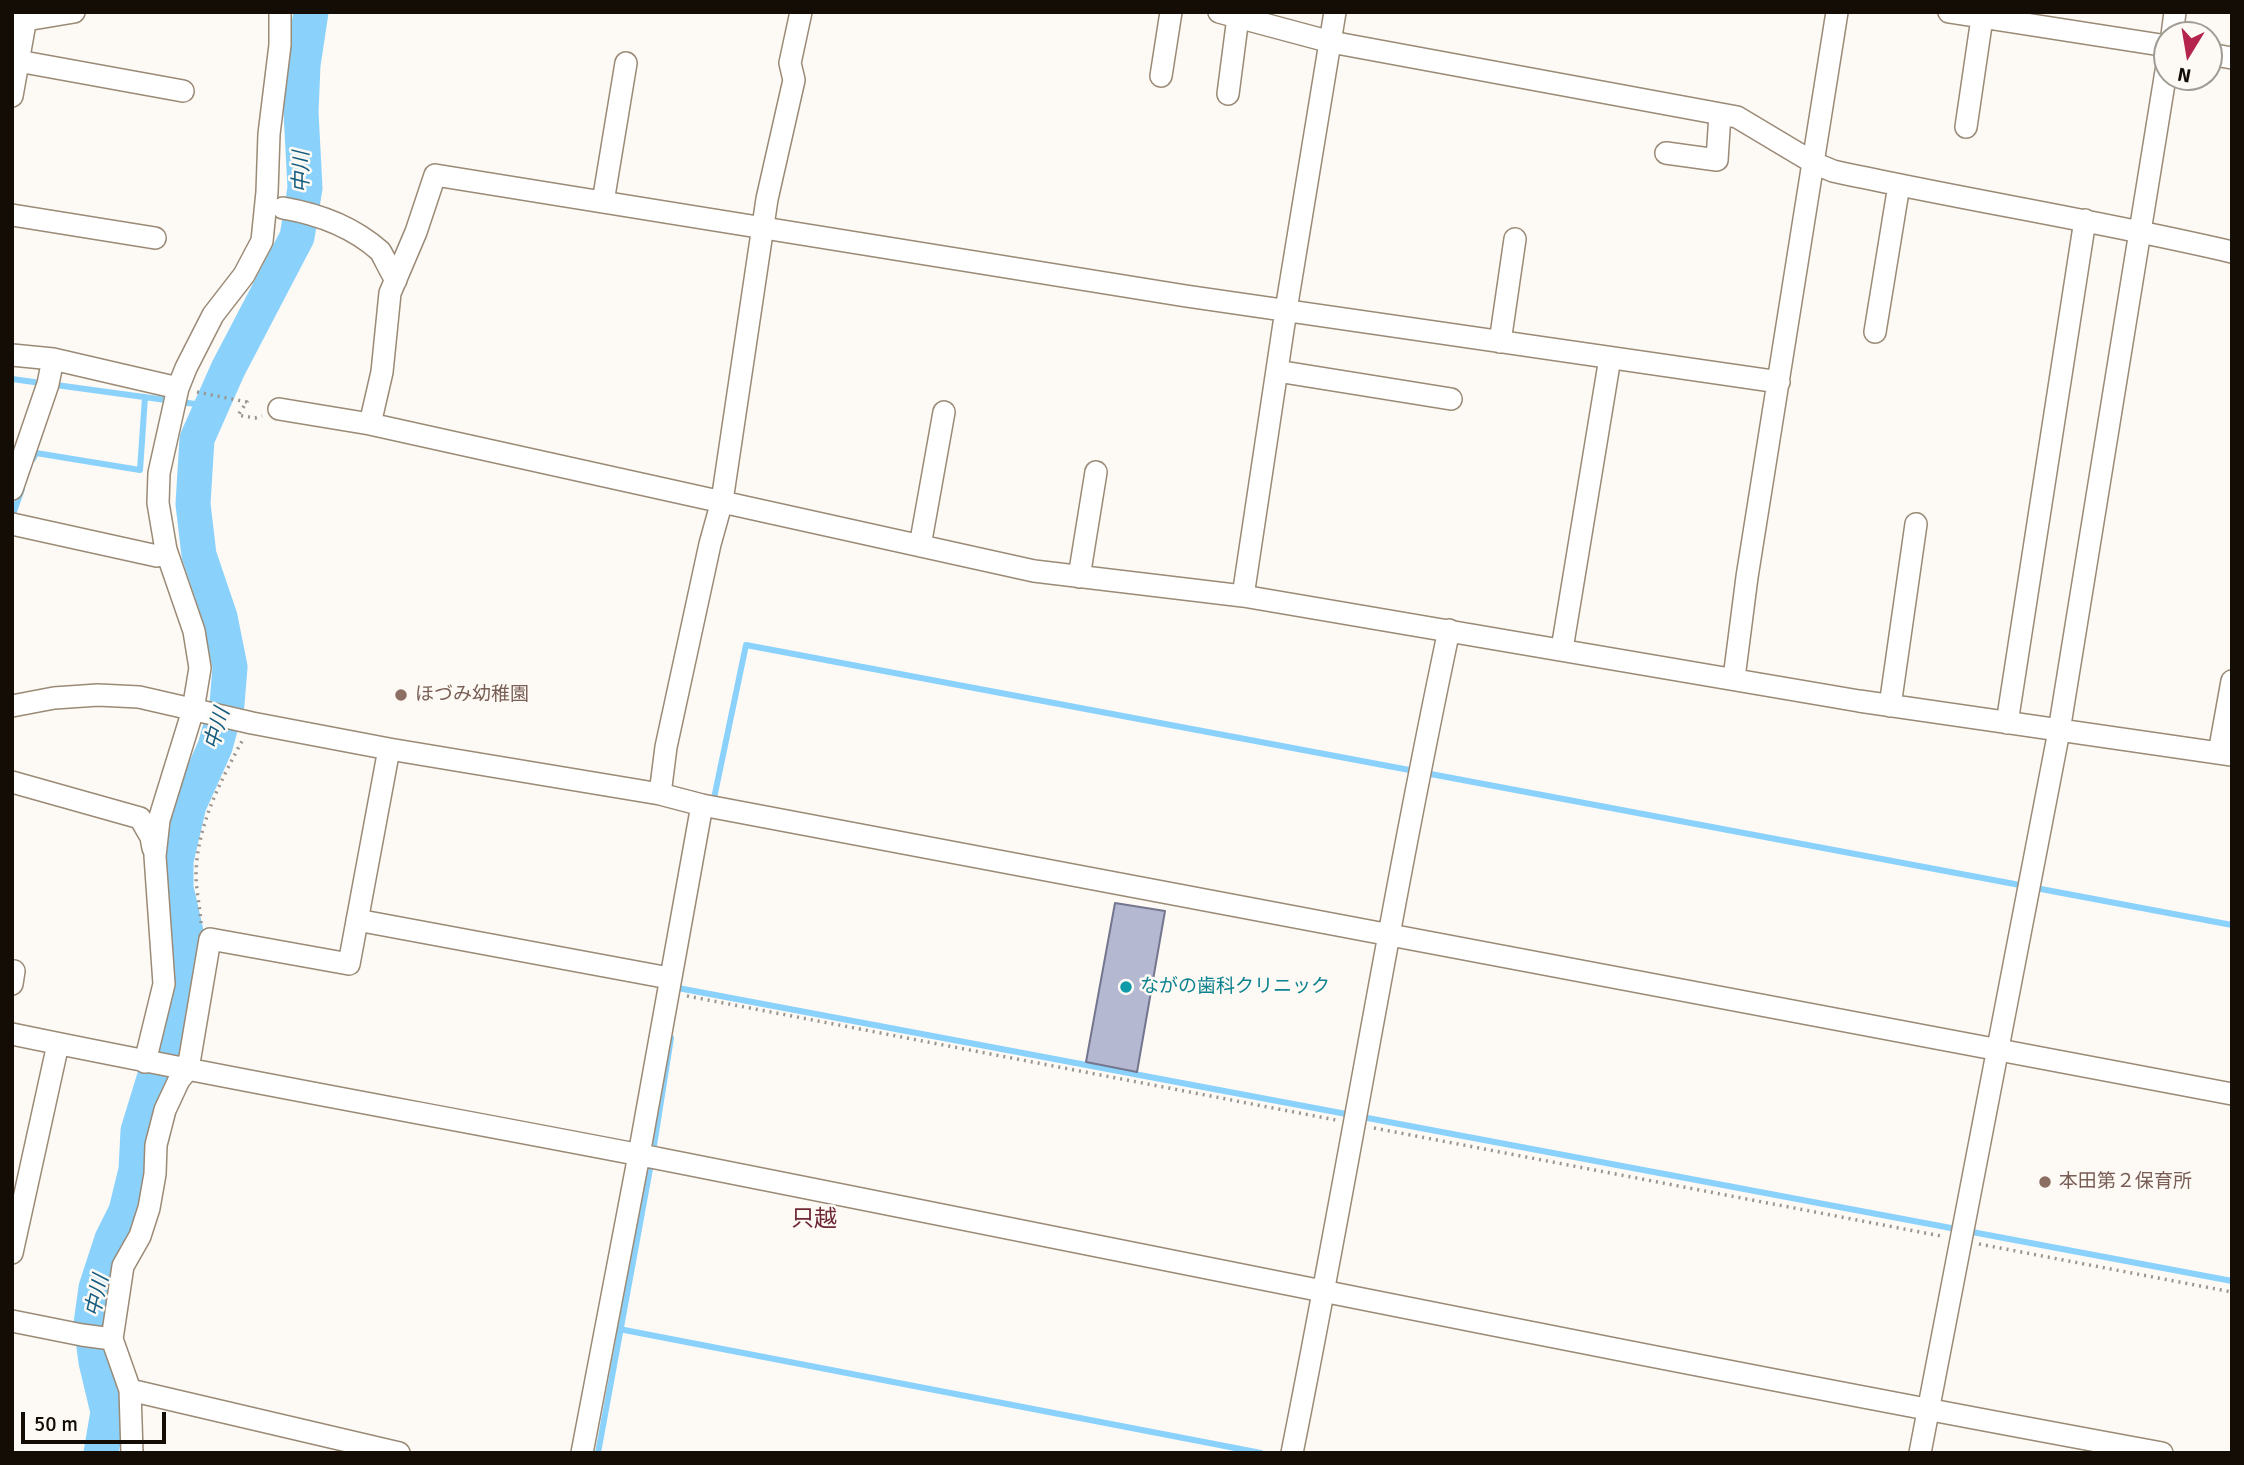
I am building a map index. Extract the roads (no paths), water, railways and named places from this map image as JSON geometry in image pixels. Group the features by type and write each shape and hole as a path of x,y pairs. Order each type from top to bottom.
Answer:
{"street":[{"path":"12,96 21,18 74,12"},
{"path":"262,241 280,12"},
{"path":"660,794 666,747 710,544 722,501 767,199 794,80 790,63 801,12"},
{"path":"1161,76 1171,12"},
{"path":"1242,596 1335,12"},
{"path":"1734,678 1747,577 1837,12"},
{"path":"1949,12 2153,44"},
{"path":"1228,94 1228,15 1331,42 1737,117 1814,163 1833,171 2141,231 2232,252"},
{"path":"1966,127 1982,18"},
{"path":"18,61 183,91"},
{"path":"603,202 626,63"},
{"path":"1920,1453 2059,731 2163,91"},
{"path":"271,113 277,123 280,187 288,209"},
{"path":"1666,153 1717,160 1720,114"},
{"path":"370,424 382,372 390,293 435,175 1286,310 1779,382"},
{"path":"1875,332 1899,185"},
{"path":"288,209 314,214 344,226 382,253 386,267 396,280"},
{"path":"155,856 159,820 193,710 200,668 194,631 166,550 158,503 159,473 178,388 214,315 244,275 262,241 288,209"},
{"path":"382,253 392,247 422,214"},
{"path":"12,215 155,238"},
{"path":"2007,723 2085,220"},
{"path":"1500,342 1515,239"},
{"path":"12,355 53,359 178,388"},
{"path":"1562,649 1610,358"},
{"path":"12,489 48,384 53,359"},
{"path":"1277,371 1451,399"},
{"path":"279,409 370,424 1034,571 1242,596 1890,706 2059,731 2225,754 2232,681"},
{"path":"920,546 944,412"},
{"path":"1079,577 1096,472"},
{"path":"12,524 157,556"},
{"path":"1890,706 1916,524"},
{"path":"1292,1453 1391,935 1412,807 1449,630"},
{"path":"12,706 54,698 98,695 139,697 252,723 388,749 660,794 702,805 2232,1094"},
{"path":"98,1338 123,1266 140,1236 149,1208 155,1174 156,1145 165,1110 179,1080 188,1069 211,939 349,964 388,749"},
{"path":"12,782 140,818 151,837 155,856 164,984 145,1062"},
{"path":"582,1453 702,805"},
{"path":"357,920 668,985"},
{"path":"12,1034 1928,1410 2162,1453"},
{"path":"12,1253 58,1044"},
{"path":"12,1321 98,1338 130,1390 132,1453"},
{"path":"130,1390 399,1453"}],"waterway":[{"name":"中川","path":"101,1453 108,1412 96,1362 91,1324 96,1288 112,1239 126,1211 136,1170 138,1131 184,981 186,932 176,888 176,861 189,805 215,747 227,704 230,667 220,617 199,555 193,504 197,439 228,369 297,237 305,188 301,112 303,65 311,12"},
{"path":"12,379 210,406"},
{"path":"33,459 36,453 140,470 145,397"},
{"path":"12,517 22,489"},
{"path":"713,803 746,645 2232,925"},
{"path":"678,988 2232,1281"},
{"path":"598,1453 671,1038"},
{"path":"619,1329 1261,1453"}],"place":[{"name":"ほづみ幼稚園","path":"401,695"},
{"name":"ながの歯科クリニック","path":"1126,987"},
{"name":"本田第２保育所","path":"2045,1182"}],"district":[{"name":"只越","path":"814,1220"}]}
